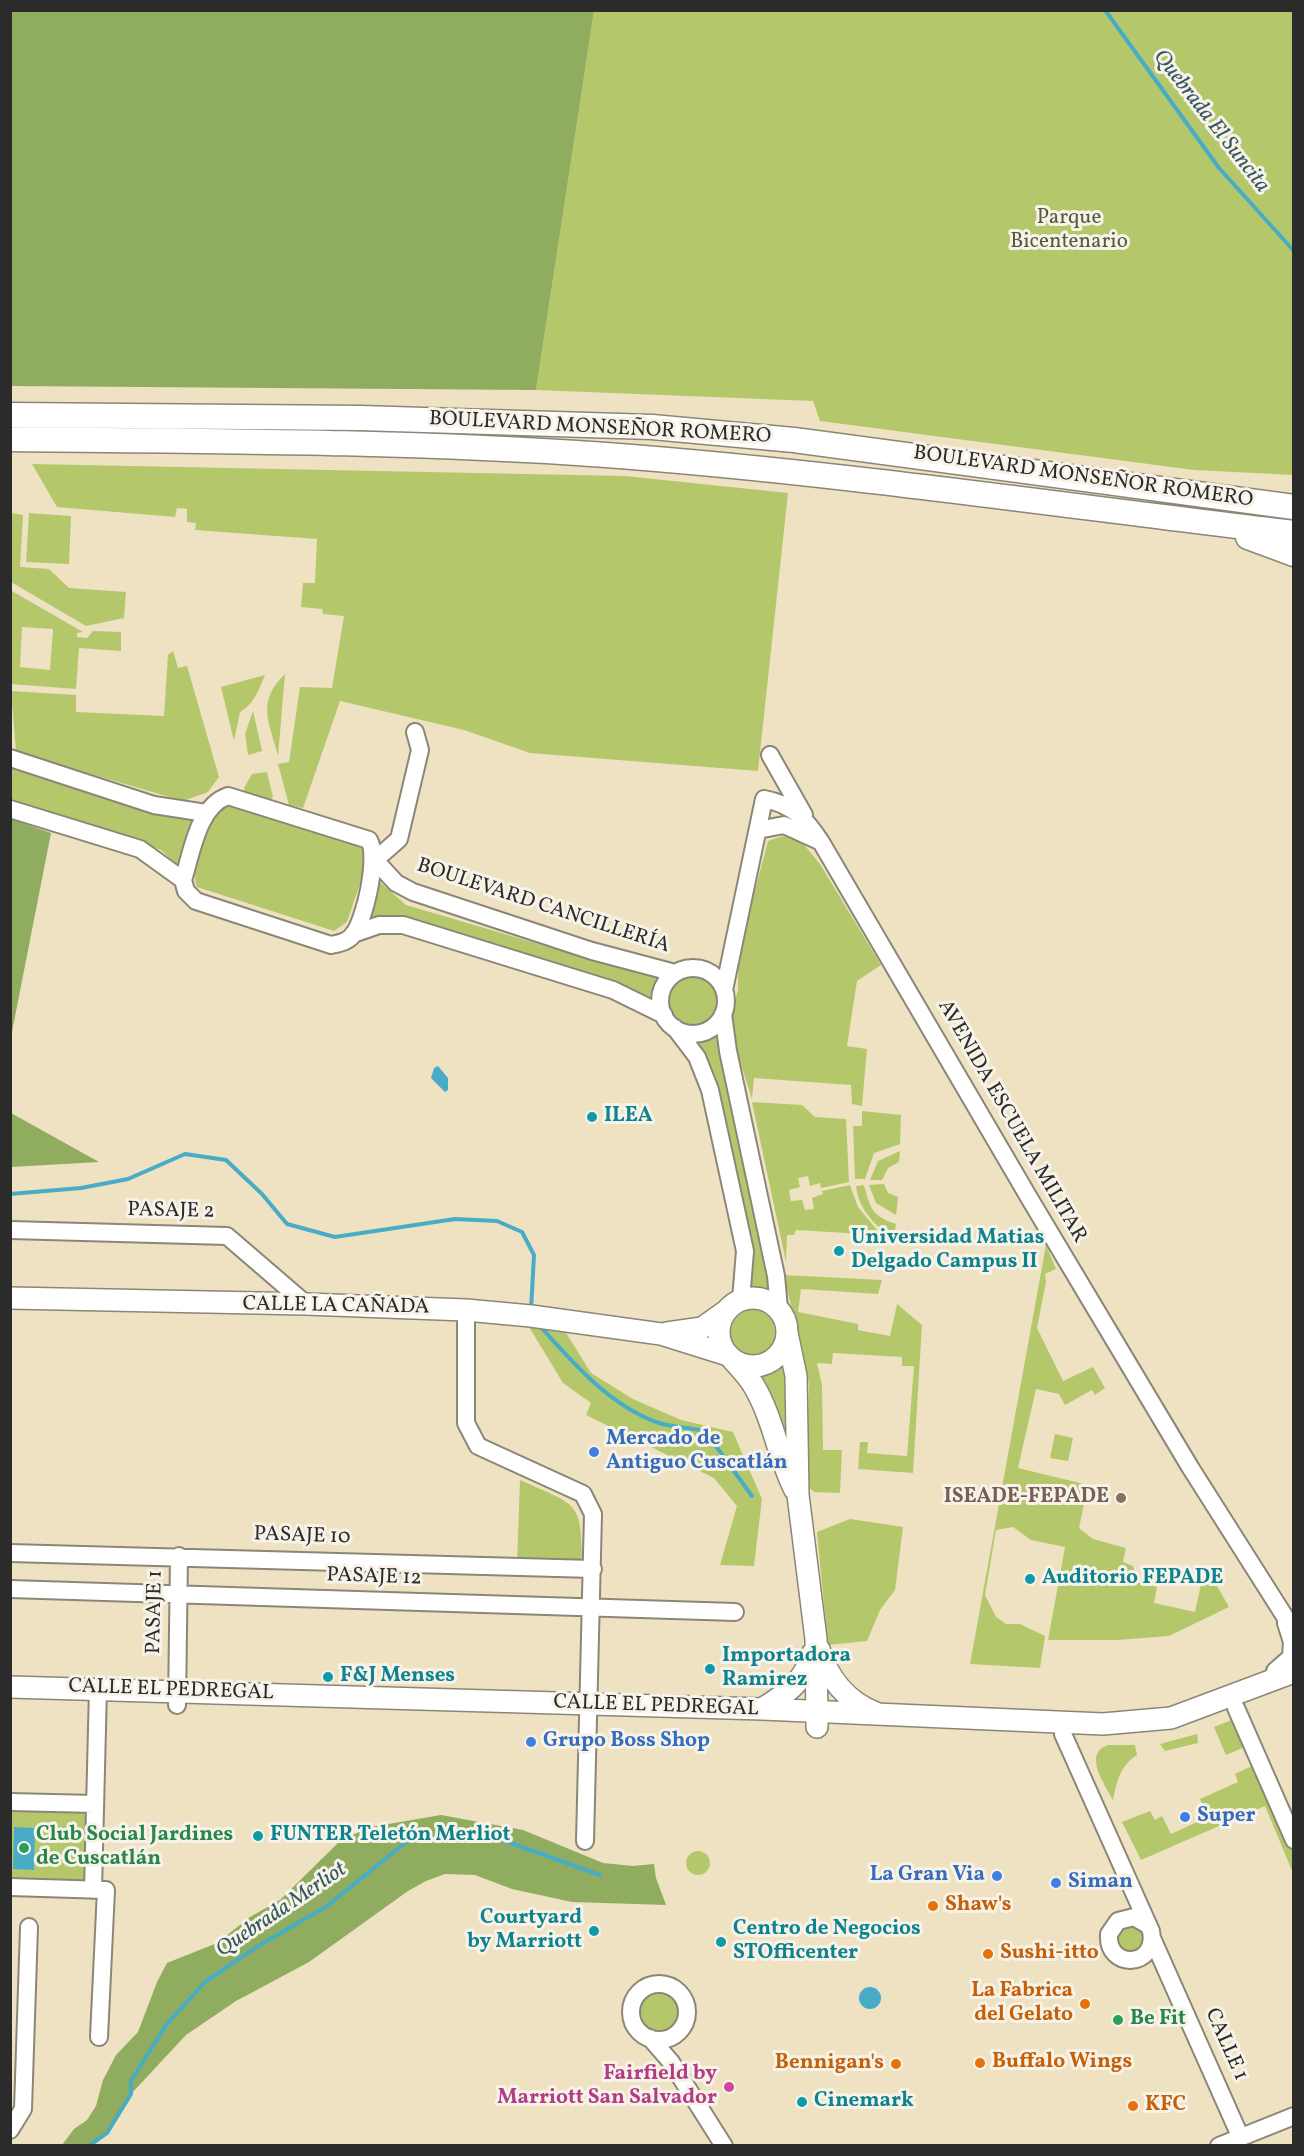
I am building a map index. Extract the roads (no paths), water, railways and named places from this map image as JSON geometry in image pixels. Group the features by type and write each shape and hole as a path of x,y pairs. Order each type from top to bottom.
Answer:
{"highway":[{"path":"10,406 106,416"},
{"name":"BOULEVARD MONSEÑOR ROMERO","path":"10,415 510,421 652,427 794,440 1293,507"},
{"name":"BOULEVARD MONSEÑOR ROMERO","path":"10,439 520,450 676,461 789,472 1293,533"},
{"path":"10,445 98,440"},
{"path":"1167,489 1293,492"},
{"path":"1161,517 1238,534 1293,554"}],"main road":[{"name":"CALLE LA CAÑADA","path":"10,1298 466,1310 531,1316 661,1334 730,1358"},
{"path":"798,1495 786,1473 765,1409 753,1385 720,1344 718,1333 720,1323 734,1305 761,1299 778,1309 785,1320 796,1376 798,1495 816,1639 817,1719"},
{"name":"CALLE LA CAÑADA","path":"661,1334 702,1328 734,1305"},
{"path":"730,1358 750,1366 768,1363 782,1351 787,1333"},
{"path":"762,1709 787,1694 800,1681 807,1668 816,1639"},
{"path":"816,1639 822,1660 847,1696 860,1707 885,1716"},
{"path":"1209,1705 1230,1691 1287,1669"},
{"name":"CALLE EL PEDREGAL","path":"590,1711 762,1709 817,1719 885,1716 1103,1724 1166,1719 1259,1687 1287,1669"},
{"name":"CALLE EL PEDREGAL","path":"10,1687 98,1695 817,1719 1063,1734 1135,1732 1185,1726 1293,1687"},
{"name":"CALLE EL PEDREGAL","path":"10,1700 98,1695"}],"street":[{"path":"353,934 370,883 374,858 399,839 420,750 415,732"},
{"path":"770,755 806,819"},
{"path":"10,758 154,805 206,813 183,880 186,891 196,901 332,945 343,943 353,934 379,925 403,925 613,990 664,1015 697,1057 710,1090 745,1251 734,1305"},
{"name":"BOULEVARD CANCILLERÍA","path":"206,813 216,800 228,796 369,840 373,847 374,858 396,883 413,892 592,951 675,973"},
{"name":"AVENIDA ESCUELA MILITAR","path":"724,990 764,799 785,804 806,819 821,842 1031,1201 1290,1627 1291,1657 1287,1669"},
{"path":"10,809 140,849 183,880"},
{"path":"758,830 784,825 821,842"},
{"path":"705,970 730,954"},
{"path":"664,1015 662,992 665,983 675,973 692,968 705,970 716,978 724,990 726,1000 723,1014 729,1051 776,1275 778,1309"},
{"path":"675,1028 688,1033 702,1032 715,1025 723,1014"},
{"name":"PASAJE 2","path":"10,1230 227,1236 306,1304"},
{"path":"466,1310 466,1423 477,1446 583,1494 593,1514 590,1711 585,1841"},
{"name":"PASAJE 10","path":"10,1553 593,1569"},
{"name":"PASAJE 1","path":"177,1698 179,1556"},
{"name":"PASAJE 12","path":"10,1589 735,1612"},
{"path":"93,1890 98,1695"},
{"path":"1236,1708 1293,1840"},
{"name":"CALLE 1","path":"1063,1734 1240,2136"},
{"path":"10,1802 95,1804"},
{"path":"10,1887 106,1890 99,2037"},
{"path":"1123,1918 1134,1917 1150,1931 1149,1951 1137,1959 1131,1960 1118,1956 1109,1945 1110,1929 1123,1918 1130,1904 1131,1887"},
{"path":"10,2130 23,2109 28,1928"},
{"path":"1137,1959 1167,1974"},
{"path":"671,2062 678,2032 686,2016 684,2000 672,1988 654,1984 638,1993 631,2010 636,2028 650,2038 671,2062 724,2145"},
{"path":"650,2038 664,2039 678,2032"},
{"path":"1219,2145 1293,2116"}],"water":[{"path":"438,1066 448,1078 448,1090 445,1092 431,1078 434,1068"},
{"name":"Club Social Jardines de Cuscatlán","path":"14,1827 35,1828 34,1870 13,1869"},
{"path":"870,1987 878,1990 881,1998 878,2006 870,2009 862,2006 859,1998 862,1990"}],"waterway":[{"name":"Quebrada El Suncita","path":"1105,10 1219,168 1294,251"},
{"path":"10,1194 81,1188 128,1179 185,1154 226,1160 262,1194 287,1224 335,1237 455,1219 497,1221 522,1232 534,1255 531,1310"},
{"path":"540,1326 594,1382 624,1406 659,1423 705,1431 752,1496"},
{"name":"Quebrada Merliot","path":"89,2146 107,2133 131,2094 131,2081 166,2025 205,1982 255,1948 327,1906 406,1842 480,1832 600,1875"}],"place":[{"name":"ILEA","path":"592,1117"},
{"name":"Universidad Matias Delgado Campus II","path":"839,1251"},
{"name":"Mercado de Antiguo Cuscatlán","path":"594,1452"},
{"name":"ISEADE-FEPADE","path":"1121,1498"},
{"name":"Auditorio FEPADE","path":"1030,1579"},
{"name":"Importadora Ramirez","path":"710,1669"},
{"name":"F&J Menses","path":"328,1677"},
{"name":"Grupo Boss Shop","path":"531,1742"},
{"name":"Super","path":"1185,1817"},
{"name":"FUNTER Teletón Merliot","path":"258,1836"},
{"name":"Club Social Jardines de Cuscatlán","path":"24,1848"},
{"name":"La Gran Via","path":"997,1876"},
{"name":"Siman","path":"1056,1883"},
{"name":"Shaw's","path":"933,1906"},
{"name":"Courtyard by Marriott","path":"594,1931"},
{"name":"Centro de Negocios STOfficenter","path":"721,1942"},
{"name":"Sushi-itto","path":"988,1954"},
{"name":"La Fabrica del Gelato","path":"1085,2004"},
{"name":"Be Fit","path":"1118,2020"},
{"name":"Buffalo Wings","path":"980,2063"},
{"name":"Bennigan's","path":"896,2064"},
{"name":"Fairfield by Marriott San Salvador","path":"729,2087"},
{"name":"Cinemark","path":"802,2102"},
{"name":"KFC","path":"1133,2106"}],"park label":[{"name":"Parque Bicentenario","path":"1069,231"}]}
